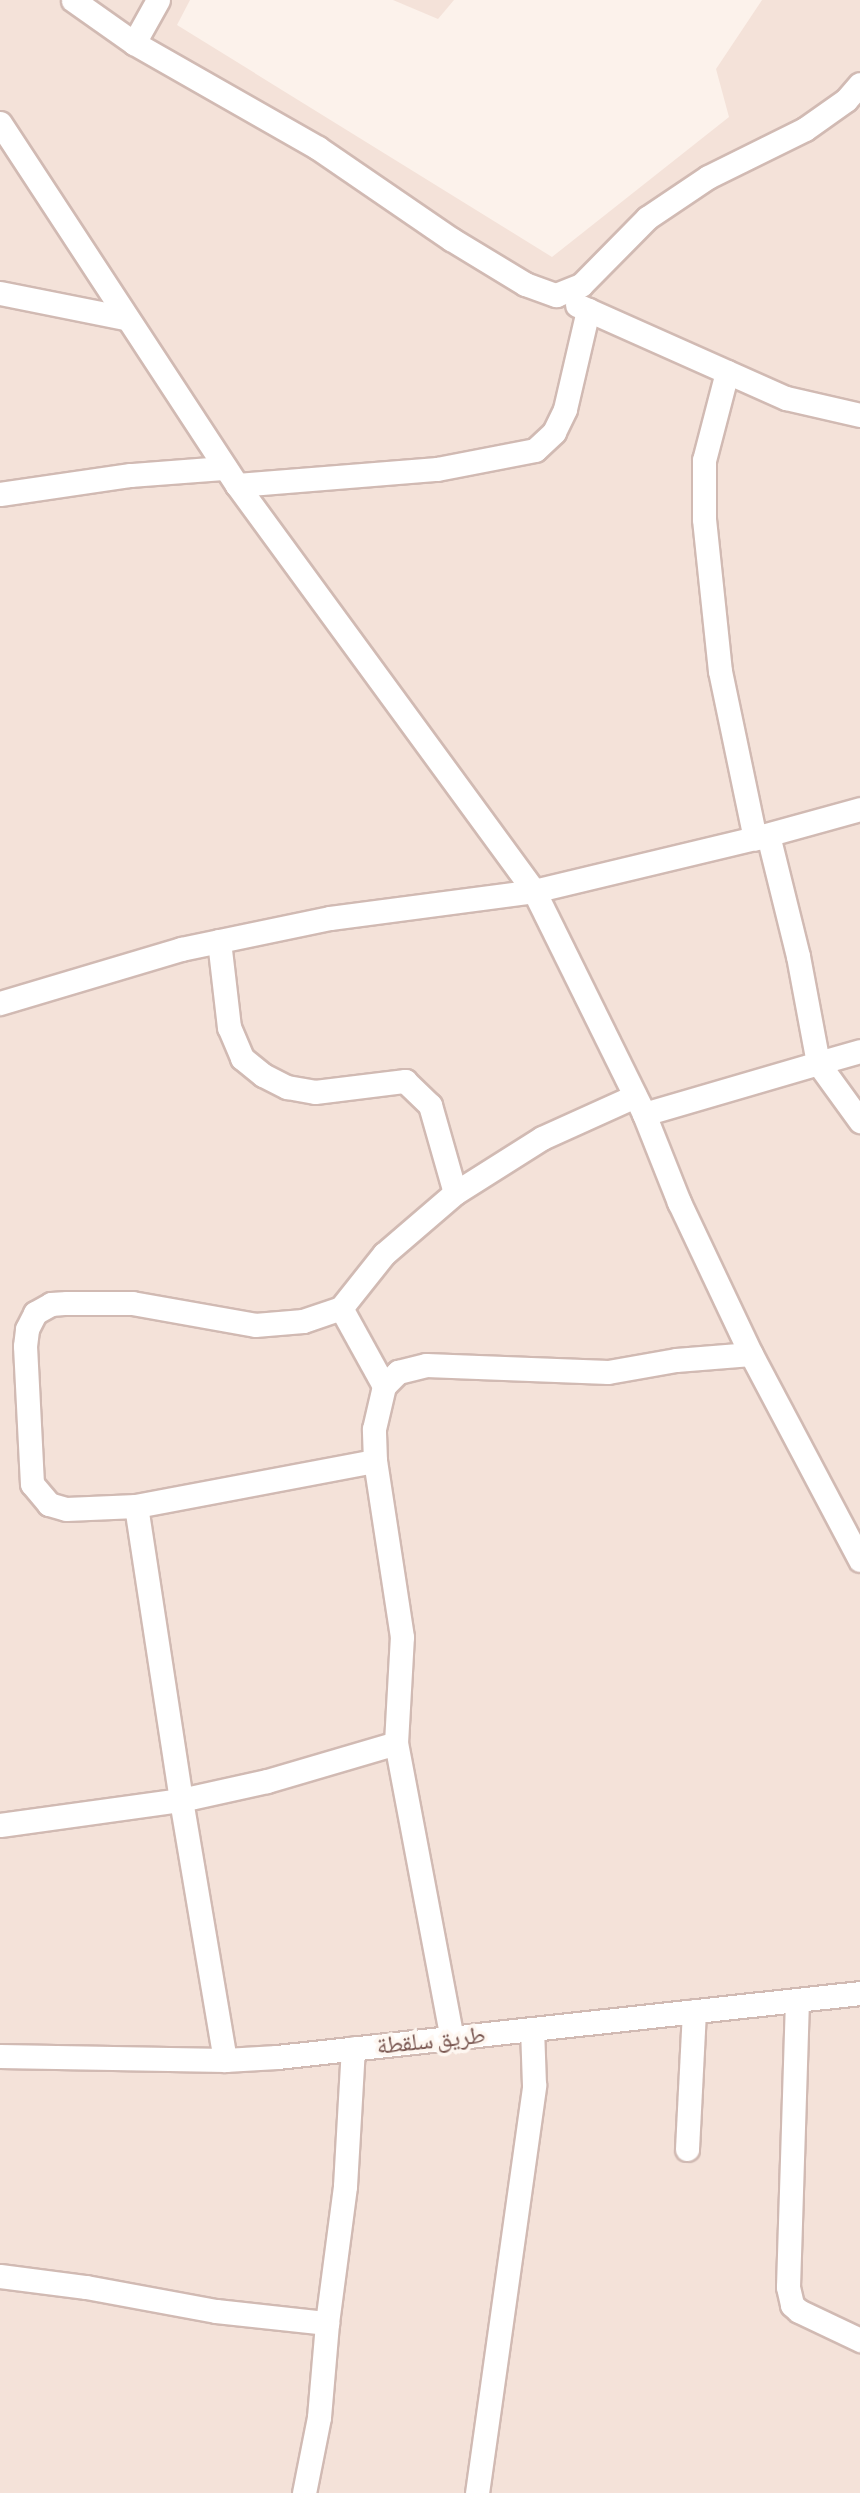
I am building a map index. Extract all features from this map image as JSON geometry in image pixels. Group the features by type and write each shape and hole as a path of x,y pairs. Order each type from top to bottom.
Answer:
{"street":[{"path":"73,0 134,43 318,148 451,239 525,284 556,295 786,398 860,415"},
{"path":"134,43 158,0"},
{"path":"556,295 581,285 647,218 708,177 805,129 846,100 860,84"},
{"path":"0,123 125,318 231,476 534,891 639,1105 679,1202 751,1354 860,1560"},
{"path":"0,293 125,318"},
{"path":"0,494 131,475 231,476 437,469 535,450 554,432 565,409 588,310"},
{"path":"727,372 704,460 704,519 720,671 762,836 798,956 818,1063 860,1121"},
{"path":"0,1003 181,949 342,916 534,891 762,836 860,809"},
{"path":"219,942 229,1027 242,1058 287,1087 315,1092 405,1081 430,1105 455,1193"},
{"path":"375,1461 136,1506 66,1510 49,1504 32,1484 25,1346 27,1329 35,1313 51,1304 67,1303 132,1303 255,1325 303,1321 341,1308 384,1254 455,1193 542,1138 639,1105 860,1051"},
{"path":"341,1308 384,1385"},
{"path":"452,2039 396,1743 402,1637 375,1461 374,1429 384,1385 398,1372 426,1365 608,1373 676,1360 751,1354"},
{"path":"136,1506 181,1800 225,2060"},
{"path":"0,1825 181,1800 267,1781 396,1743"},
{"name":"طريق سلقطة","path":"0,2056 225,2060 452,2039 860,1993"},
{"path":"797,2000 788,2287 792,2305 799,2311 860,2340"},
{"path":"687,2149 694,2011"},
{"path":"477,2493 534,2085 532,2029"},
{"path":"304,2493 318,2417 345,2186 353,2048"},
{"path":"0,2276 86,2287 216,2311 327,2323"}],"shaded area":[{"path":"0,0 190,0 177,25 552,257 729,117 716,69 762,0 860,0 860,2493 0,2493"},
{"path":"393,0 454,0 438,19"}]}
